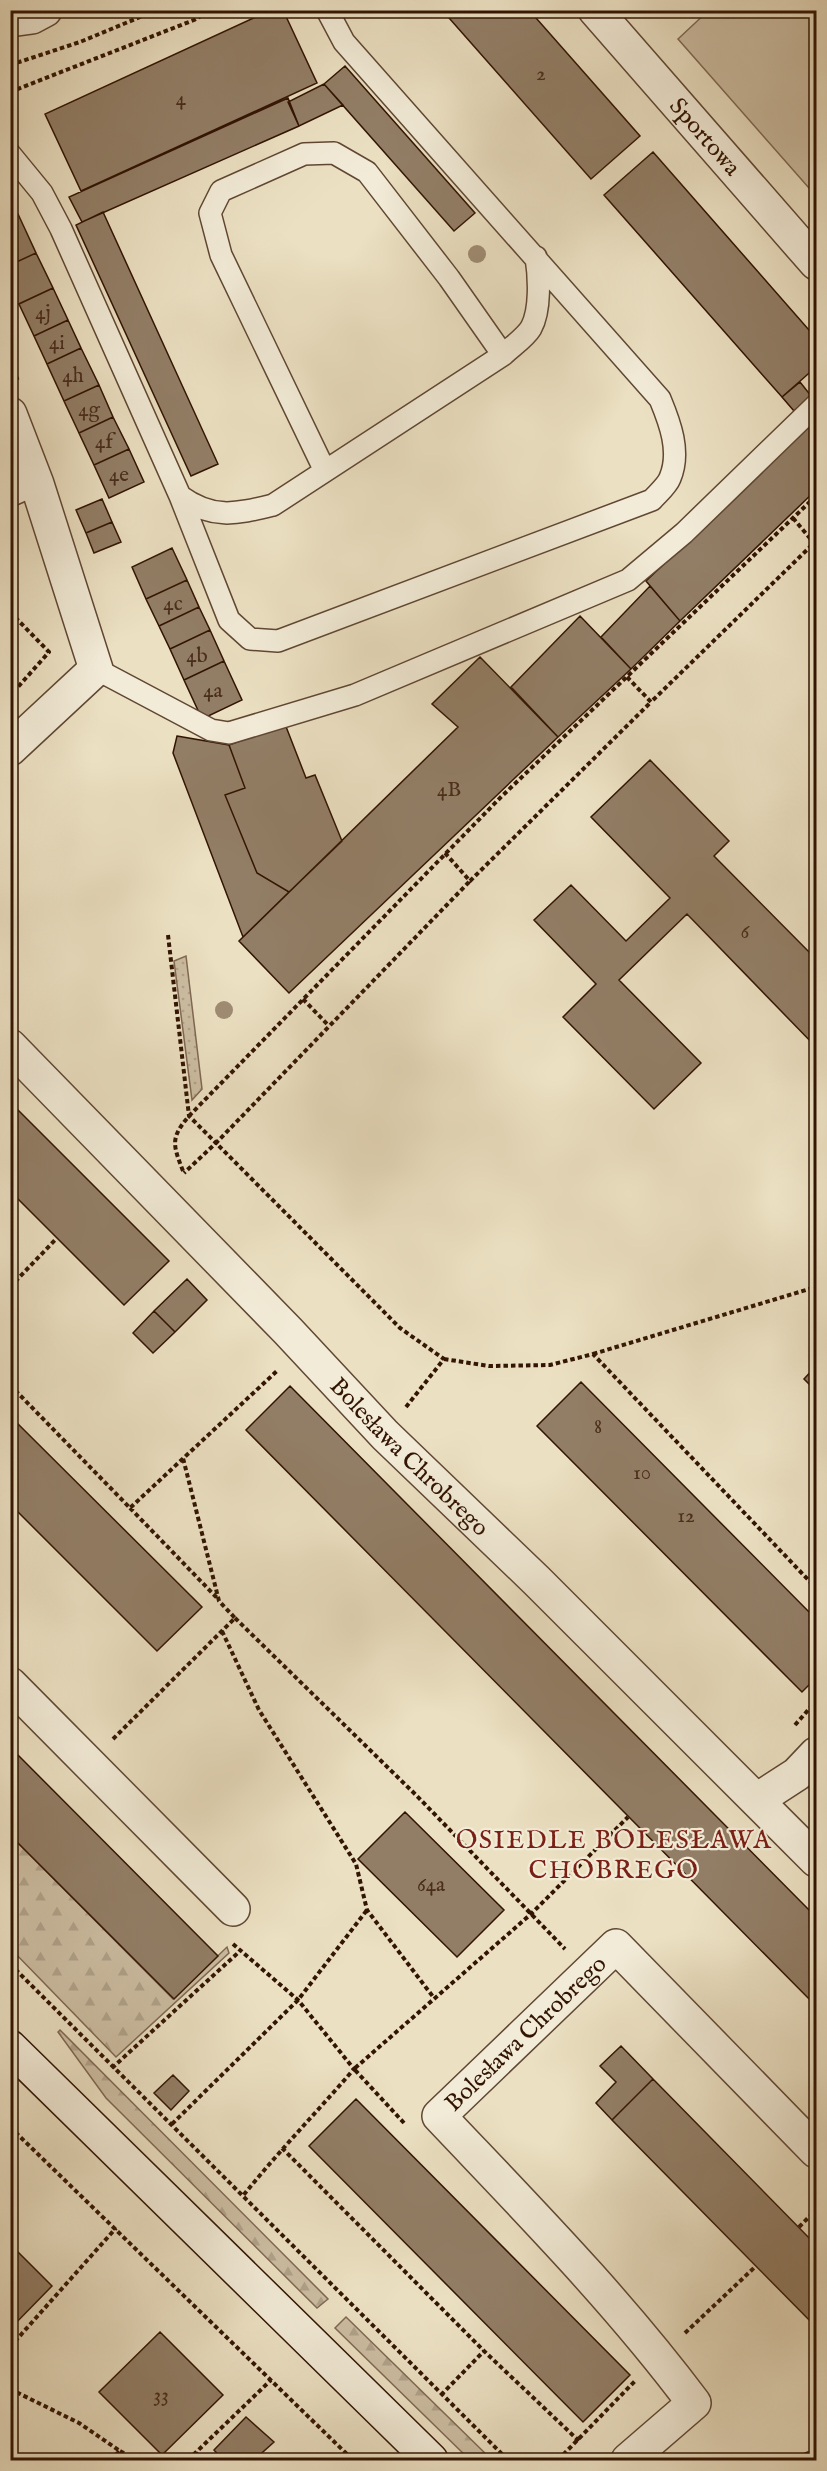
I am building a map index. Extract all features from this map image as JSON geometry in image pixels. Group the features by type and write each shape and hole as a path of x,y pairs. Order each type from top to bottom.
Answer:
{"street":[{"path":"10,20 32,16 45,10"},
{"name":"Sportowa","path":"595,10 816,263"},
{"path":"10,414 24,490 96,669 10,749"},
{"name":"Bolesława Chrobrego","path":"10,1046 288,1330 385,1435 816,1860"},
{"path":"10,1684 233,1909"},
{"path":"757,1800 797,1774 816,1754"},
{"name":"Bolesława Chrobrego","path":"628,2460 694,2403 659,2357 556,2239 439,2116 616,1946 816,2151"},
{"path":"10,2047 431,2460"}],"lane":[{"path":"10,154 42,193 61,229 180,496 229,620 250,639 278,641 652,500 670,479 674,453 672,426 660,399 344,42 327,10"},
{"path":"325,471 221,255 210,213 221,191 304,154 334,153 367,172 449,278 503,355"},
{"path":"180,496 197,508 234,514 273,505 503,355 531,327 539,286 536,257"},
{"path":"96,669 211,730 229,733 355,695 628,580 684,533 816,405"}],"path":[{"path":"10,65 80,42 158,10"},
{"path":"10,92 184,25 212,10"},
{"path":"174,1147 177,1130 189,1116 445,853 816,496"},
{"path":"184,1173 216,1143 470,881 815,542 793,518"},
{"path":"10,612 49,652 10,696"},
{"path":"627,677 651,702"},
{"path":"445,853 470,881"},
{"path":"168,935 189,1116 400,1328 444,1359 489,1366 550,1365 816,1287"},
{"path":"303,999 329,1026"},
{"path":"10,1287 56,1239"},
{"path":"593,1354 816,1588"},
{"path":"385,1435 444,1359"},
{"path":"130,1508 284,1365"},
{"path":"10,1385 235,1618 417,1796 588,1971"},
{"path":"183,1457 219,1601"},
{"path":"90,1765 137,1713 235,1618"},
{"path":"222,1631 259,1710 356,1864 367,1910 434,1998"},
{"path":"788,1732 816,1701"},
{"path":"531,1914 628,1817"},
{"path":"172,2124 298,2000 367,1910"},
{"path":"112,2068 240,1951"},
{"path":"10,1964 508,2460"},
{"path":"242,2197 282,2148 307,2124 354,2068 314,2018"},
{"path":"10,2127 353,2460"},
{"path":"282,2148 484,2351 579,2441"},
{"path":"799,2227 816,2210"},
{"path":"10,2347 116,2228"},
{"path":"659,2357 756,2266"},
{"path":"441,2395 484,2351"},
{"path":"188,2460 271,2380"},
{"path":"10,2389 79,2423 136,2460"},
{"path":"791,2460 816,2450"},
{"path":"110,2460 120,2451"},
{"path":"196,2453 203,2460"}],"green space":[{"path":"709,10 816,11 816,196 678,39"},
{"path":"186,956 202,1089 192,1100 174,961"},
{"path":"10,1835 173,1999 227,1947 229,1953 116,2057 11,1949"},
{"path":"60,2030 328,2299 317,2308 106,2098 58,2032"},
{"path":"346,2317 492,2460 470,2460 335,2328"}],"building":[{"path":"271,10 283,10 317,83 81,191 45,114"},
{"path":"442,10 529,10 640,136 591,179"},
{"path":"345,66 475,213 454,231 324,84"},
{"path":"324,84 343,105 299,126 288,102"},
{"path":"288,98 299,126 82,222 69,197"},
{"path":"653,152 816,338 816,367 782,397 604,195"},
{"path":"103,212 218,464 191,476 76,225"},
{"path":"18,214 36,253 10,265 10,218"},
{"path":"36,253 53,288 10,308 10,265"},
{"path":"53,288 68,320 34,336 19,304"},
{"path":"68,320 81,348 47,364 34,336"},
{"path":"81,348 99,385 64,401 47,364"},
{"path":"800,382 812,397 794,411 782,397"},
{"path":"99,385 113,417 79,433 64,401"},
{"path":"113,417 129,449 94,465 79,433"},
{"path":"816,420 816,490 680,621 646,581"},
{"path":"129,449 144,482 109,498 94,465"},
{"path":"102,499 112,522 86,533 76,510"},
{"path":"112,522 121,542 94,553 86,533"},
{"path":"172,548 187,580 146,599 132,567"},
{"path":"187,580 199,607 159,626 146,599"},
{"path":"650,586 680,621 631,669 601,637"},
{"path":"199,607 210,630 170,649 159,626"},
{"path":"580,616 631,669 558,737 511,687"},
{"path":"210,630 224,661 184,680 170,649"},
{"path":"480,657 558,737 289,993 239,941 458,727 432,704"},
{"path":"224,661 242,700 202,719 184,680"},
{"path":"285,724 306,778 315,775 342,841 289,892 257,873 225,795 245,788 229,745"},
{"path":"177,736 229,745 245,788 225,795 257,873 289,892 243,937 173,753"},
{"path":"650,760 729,841 714,856 816,959 816,1047 687,914 619,980 701,1063 654,1109 563,1017 596,984 534,920 571,885 626,941 670,898 591,817"},
{"path":"10,1102 169,1261 124,1305 10,1191"},
{"path":"187,1279 207,1300 175,1332 154,1311"},
{"path":"154,1311 175,1332 153,1353 133,1333"},
{"path":"816,1366 816,1391 804,1379"},
{"path":"581,1382 816,1619 816,1678 802,1692 537,1426"},
{"path":"290,1386 816,1917 816,2006 246,1430"},
{"path":"10,1416 202,1607 157,1651 10,1504"},
{"path":"10,1747 218,1956 174,1999 10,1835"},
{"path":"405,1812 504,1910 457,1957 358,1859"},
{"path":"621,2046 653,2079 612,2120 596,2103 616,2082 600,2066"},
{"path":"173,2075 189,2091 171,2110 154,2093"},
{"path":"653,2079 816,2245 816,2327 612,2120"},
{"path":"356,2099 630,2375 583,2422 309,2146"},
{"path":"10,2244 52,2286 10,2329"},
{"path":"160,2332 223,2395 162,2455 99,2392"},
{"path":"246,2417 274,2442 254,2460 223,2460 214,2450"}],"district":[{"name":"OSIEDLE BOLESŁAWA CHOBREGO","path":"614,1854"}]}
